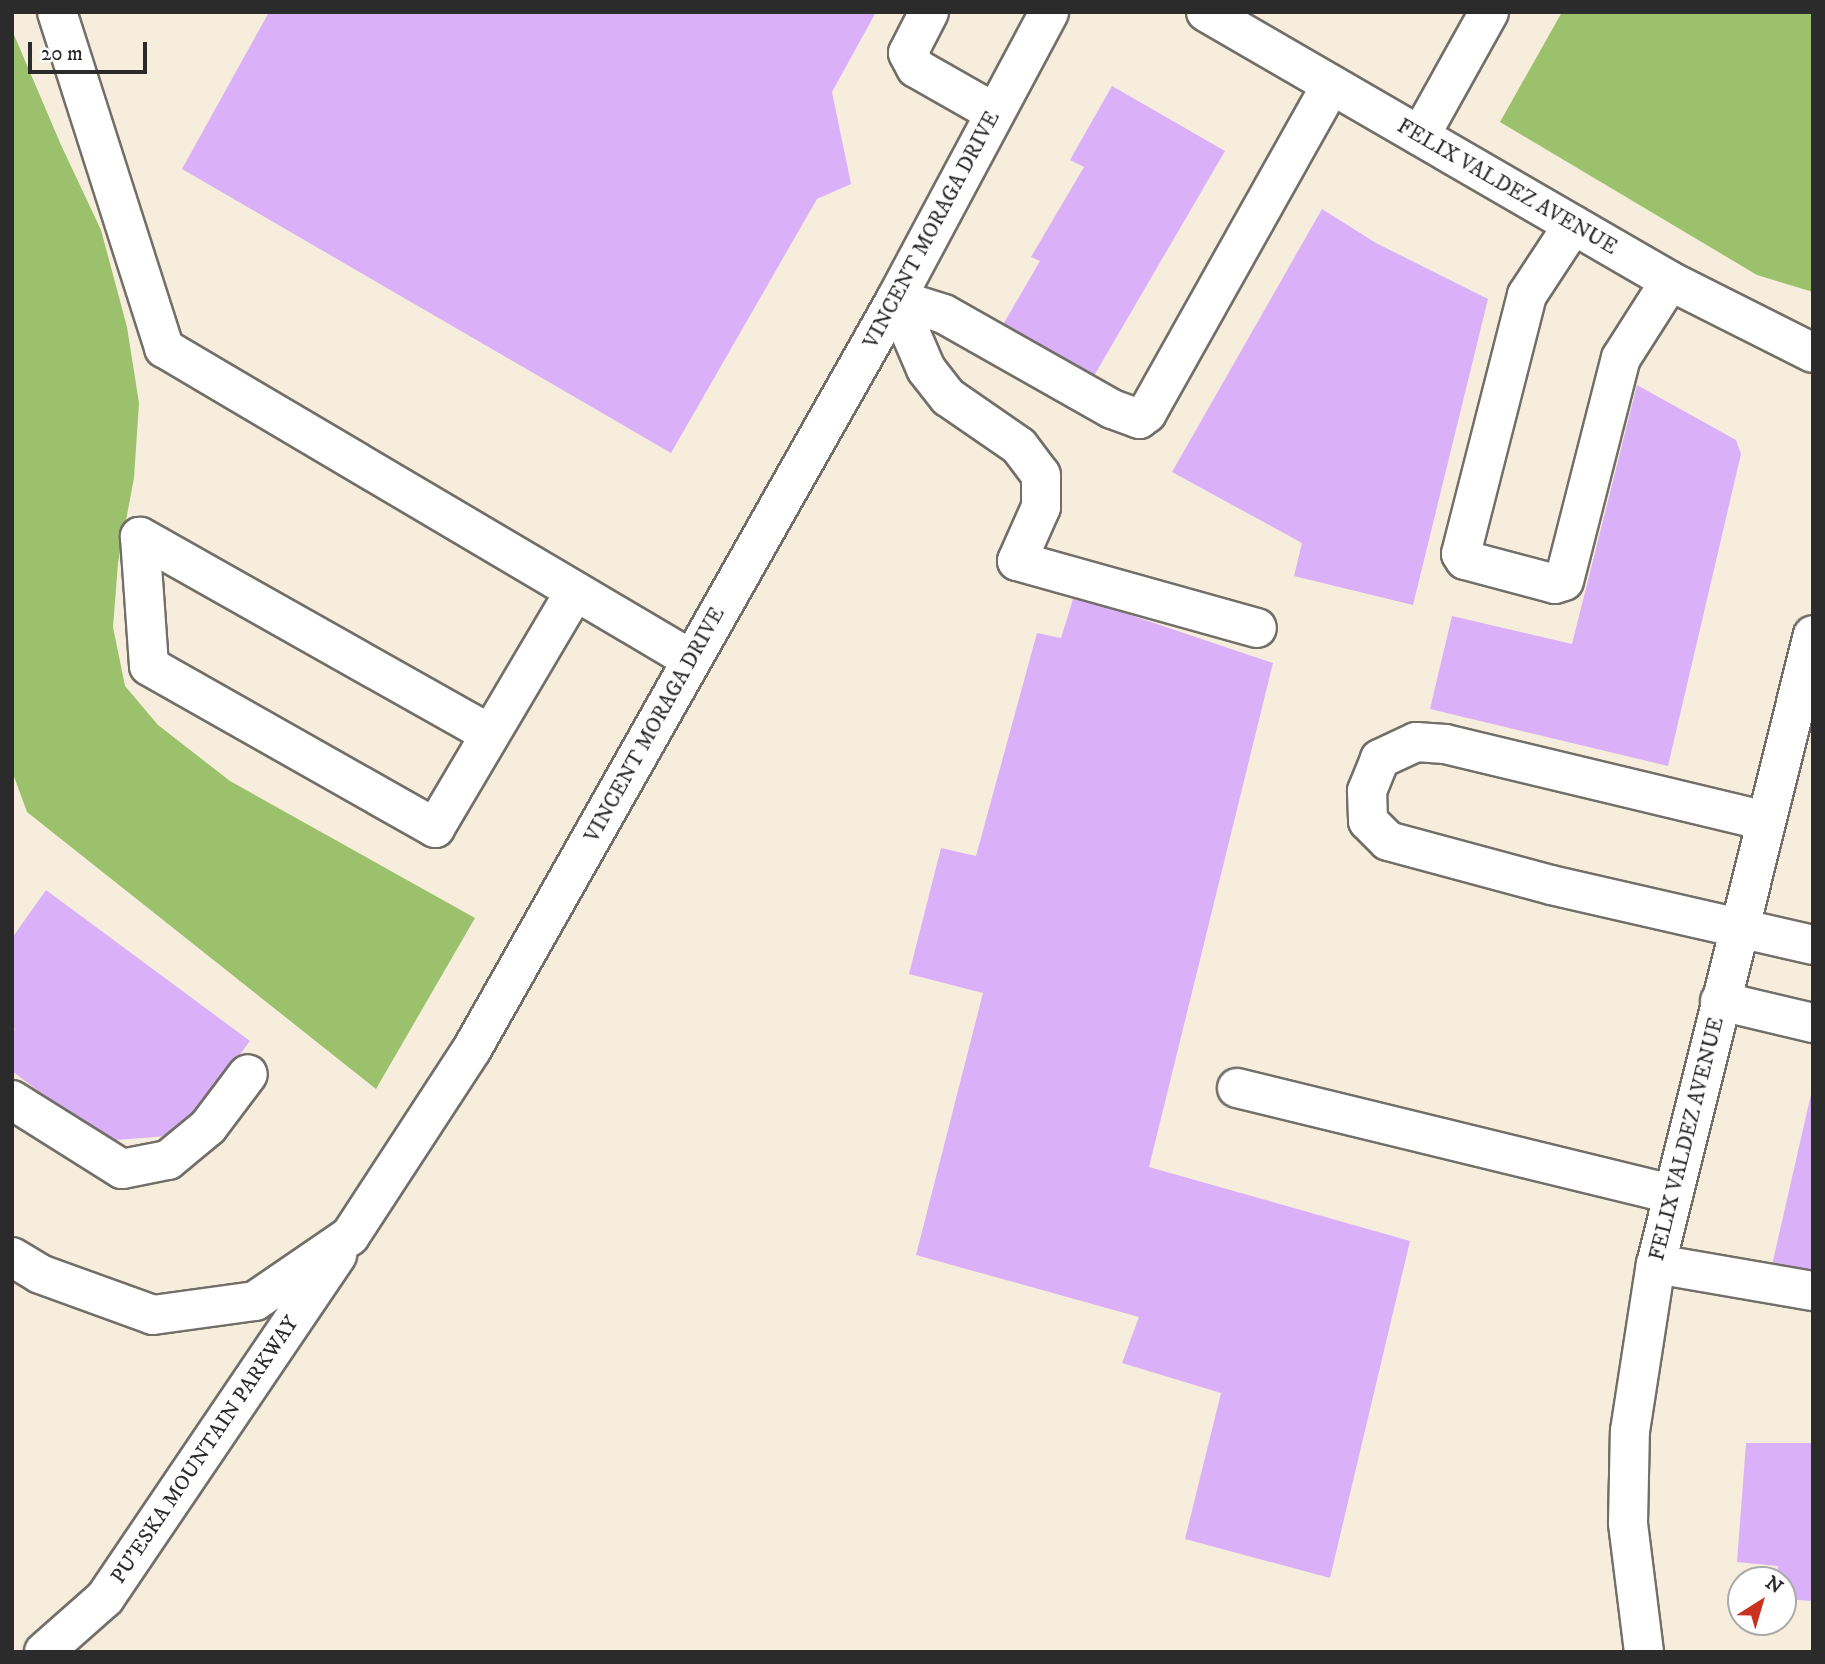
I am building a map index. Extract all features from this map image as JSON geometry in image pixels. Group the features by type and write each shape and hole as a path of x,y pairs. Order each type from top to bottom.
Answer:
{"street":[{"path":"57,12 164,348 692,660"},
{"path":"929,12 908,53 916,68 995,113"},
{"name":"VINCENT MORAGA DRIVE","path":"12,1257 40,1274 153,1315 256,1301 350,1236 472,1049 895,299 1049,12"},
{"name":"FELIX VALDEZ AVENUE","path":"1206,12 1670,281 1813,353"},
{"path":"1420,136 1489,12"},
{"path":"895,299 944,314 1112,409 1139,419 1147,413 1331,85"},
{"path":"1573,225 1527,295 1461,554 1465,560 1555,584 1563,581 1621,358 1670,281"},
{"path":"895,299 926,369 948,397 1019,446 1041,475 1041,507 1017,561 1257,628"},
{"path":"490,734 140,537 149,666 435,828 575,591"},
{"name":"FELIX VALDEZ AVENUE","path":"1644,1652 1628,1523 1630,1431 1656,1264 1766,821 1806,699 1813,635"},
{"path":"1766,821 1445,744 1416,742 1380,759 1367,791 1368,821 1388,841 1551,885 1813,945"},
{"path":"1720,1001 1813,1023"},
{"path":"12,1100 122,1169 167,1160 208,1126 247,1074"},
{"path":"1237,1088 1673,1194"},
{"name":"PU'ESKA MOUNTAIN PARKWAY","path":"44,1652 105,1598 350,1236"},
{"path":"1656,1264 1813,1291"}],"green space":[{"path":"1562,12 1813,12 1813,292 1757,275 1500,122"},
{"path":"12,30 101,230 127,327 139,403 134,478 118,563 113,627 125,686 158,725 230,781 475,918 376,1089 27,812 12,771"}],"building":[{"path":"269,12 876,12 832,92 851,184 817,199 671,453 182,169"},
{"path":"1112,86 1225,151 1091,381 1001,328 1040,261 1031,257 1084,167 1070,160"},
{"path":"1322,209 1376,243 1488,299 1413,605 1294,576 1302,543 1172,472"},
{"path":"1637,385 1736,440 1741,454 1668,766 1430,709 1452,616 1572,644"},
{"path":"1074,596 1273,663 1149,1167 1410,1241 1330,1578 1185,1539 1221,1393 1122,1363 1139,1317 916,1255 983,993 909,974 941,848 976,856 1037,633 1061,638"},
{"path":"46,890 250,1041 197,1111 167,1136 104,1141 12,1071 12,1033 15,1029 12,1027 12,938"},
{"path":"1813,1090 1813,1272 1772,1265"},
{"path":"1746,1443 1813,1443 1813,1601 1797,1600 1797,1566 1737,1562"}]}
